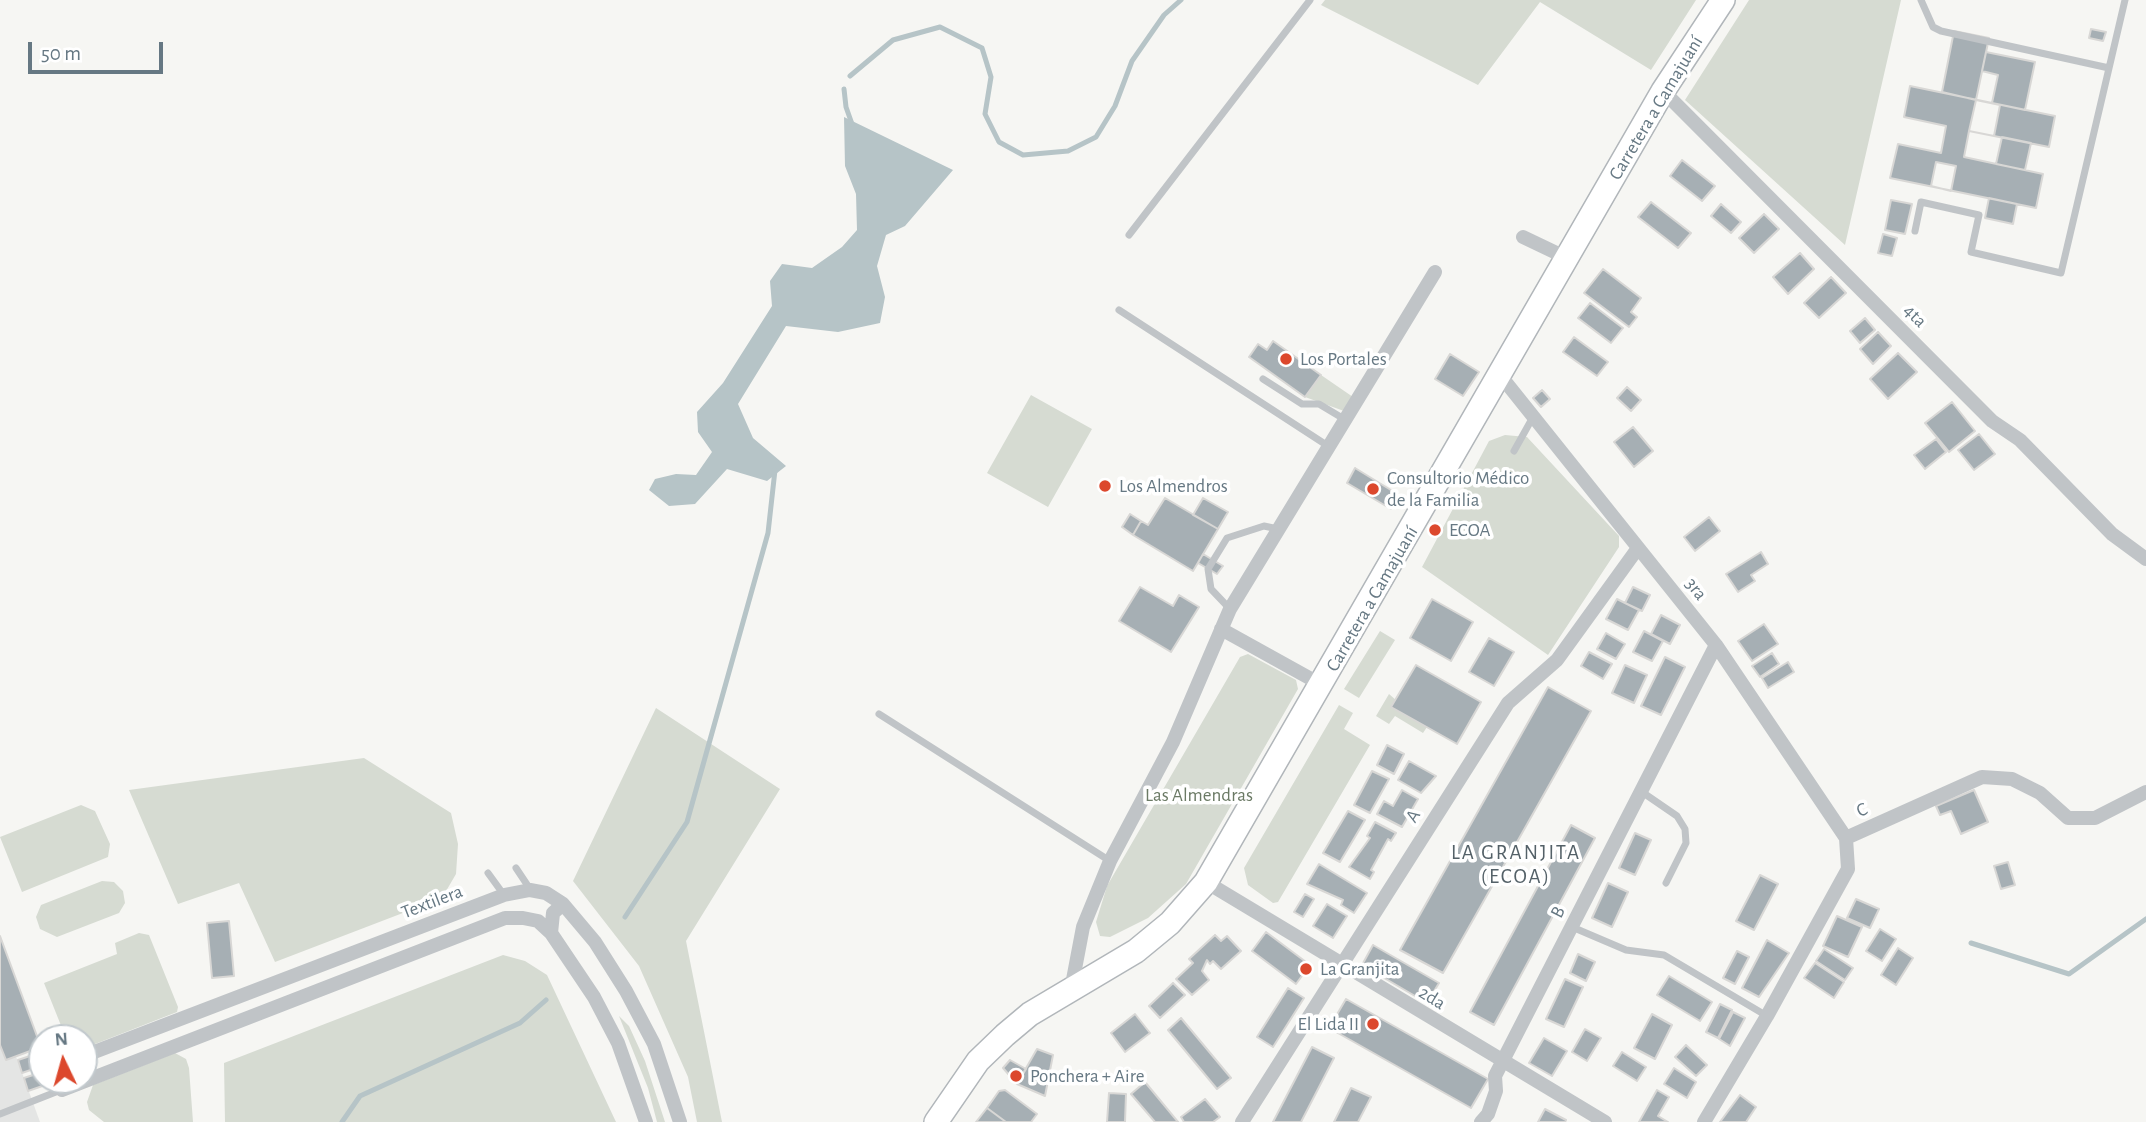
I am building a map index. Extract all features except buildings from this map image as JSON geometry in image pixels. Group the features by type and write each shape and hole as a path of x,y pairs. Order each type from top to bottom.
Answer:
{"main road":[{"name":"Carretera a Camajuaní","path":"936,1122 987,1052 1030,1014 1136,951 1170,923 1206,882 1663,91 1722,1"}],"street":[{"name":"4ta","path":"1663,91 1992,421 2020,440 2112,534 2146,559"},
{"path":"1523,237 1567,258"},
{"path":"1070,990 1083,927 1110,861 1173,742 1230,609 1435,272"},
{"name":"3ra","path":"1500,375 1716,645 1846,838"},
{"name":"A","path":"1242,1122 1508,703 1558,660 1638,548"},
{"path":"1221,629 1322,685"},
{"name":"B","path":"1481,1122 1488,1114 1496,1091 1495,1076 1716,645"},
{"name":"C","path":"1704,1122 1767,1016 1847,869 1846,838 1982,777 2012,779 2040,793 2067,818 2095,818 2146,792"},
{"name":"2da","path":"1206,882 1341,966 1605,1122"},
{"path":"530,890 546,893 563,904 595,942 626,990 654,1044 680,1122"},
{"name":"Textilera","path":"98,1051 504,895 530,890"},
{"path":"504,895 509,908 505,919"},
{"path":"551,933 554,913 563,904"},
{"path":"98,1073 505,919 538,921 551,933 594,997 618,1043 646,1122"}],"lane":[{"path":"1129,235 1310,0"},
{"path":"1921,0 1933,27 1941,31 2109,68"},
{"path":"1914,231 1921,202 1979,215 1970,252 2061,273 2124,0"},
{"path":"1119,310 1328,446"},
{"path":"1263,379 1302,404 1320,404 1344,419"},
{"path":"1514,450 1533,416"},
{"path":"1230,609 1211,589 1208,569 1227,538 1264,526 1278,529"},
{"path":"879,714 1110,861"},
{"path":"1642,792 1677,816 1685,829 1686,843 1666,883"},
{"path":"516,868 530,890"},
{"path":"488,873 504,895"},
{"path":"1572,927 1626,950 1664,955 1767,1016"},
{"path":"0,1114 46,1094"}],"shaded area":[{"path":"844,117 953,170 905,226 886,235 877,266 885,297 880,323 838,332 786,326 738,404 753,438 786,466 767,481 727,469 695,504 669,506 649,490 655,479 676,474 696,475 712,452 698,432 697,412 723,383 772,306 770,281 782,264 812,268 842,247 857,230 856,194 845,166"},
{"path":"0,1014 40,1122 0,1122"}],"green space":[{"path":"1325,0 1696,0 1651,70 1540,2 1478,85 1321,5"},
{"path":"1749,0 1901,0 1845,245 1685,100"},
{"path":"1321,375 1353,397 1344,411 1305,397"},
{"path":"1031,395 1092,429 1048,507 987,473"},
{"path":"1505,435 1527,437 1619,536 1619,547 1548,655 1422,567 1489,441"},
{"path":"1380,631 1395,640 1359,698 1344,689"},
{"name":"Las Almendras","path":"1248,654 1296,680 1298,689 1186,884 1148,918 1110,937 1100,936 1096,922 1107,886 1240,657"},
{"path":"1389,694 1427,727 1423,733 1395,716 1389,724 1376,716"},
{"path":"1339,705 1353,713 1344,729 1370,745 1278,902 1273,903 1248,885 1244,868"},
{"path":"656,708 780,789 686,941 722,1122 697,1122 688,1077 639,966 573,881"},
{"path":"364,758 451,813 458,844 456,874 442,898 275,962 239,883 178,904 129,790"},
{"path":"81,805 95,811 110,844 108,857 22,892 0,837"},
{"path":"102,881 114,882 123,891 125,903 119,913 57,937 40,929 36,917 41,905"},
{"path":"139,933 149,935 178,1007 177,1012 98,1043 98,1024 60,1024 44,983 117,954 115,943"},
{"path":"503,955 525,961 547,975 616,1122 225,1122 224,1063"},
{"path":"619,1016 629,1026 645,1061 665,1122 657,1122 648,1088"},
{"path":"175,1053 186,1059 189,1068 193,1122 104,1122 89,1110 87,1102 90,1094 98,1094 98,1083"}],"waterway":[{"path":"850,76 893,40 940,27 982,48 991,77 985,114 999,142 1023,155 1068,151 1096,137 1115,106 1132,61 1164,15 1181,0"},
{"path":"844,89 852,124"},
{"path":"625,917 687,822 768,533 775,470"},
{"path":"1971,943 2069,974 2146,919"},
{"path":"342,1122 360,1096 520,1023 546,1000"}],"place":[{"name":"Los Portales","path":"1286,359"},
{"name":"Los Almendros","path":"1105,486"},
{"name":"Consultorio Médico de la Familia","path":"1373,489"},
{"name":"ECOA","path":"1435,530"},
{"name":"La Granjita","path":"1306,969"},
{"name":"El Lida II","path":"1373,1024"},
{"name":"Ponchera + Aire","path":"1016,1076"}],"district":[{"name":"LA GRANJITA (ECOA)","path":"1516,865"}]}
